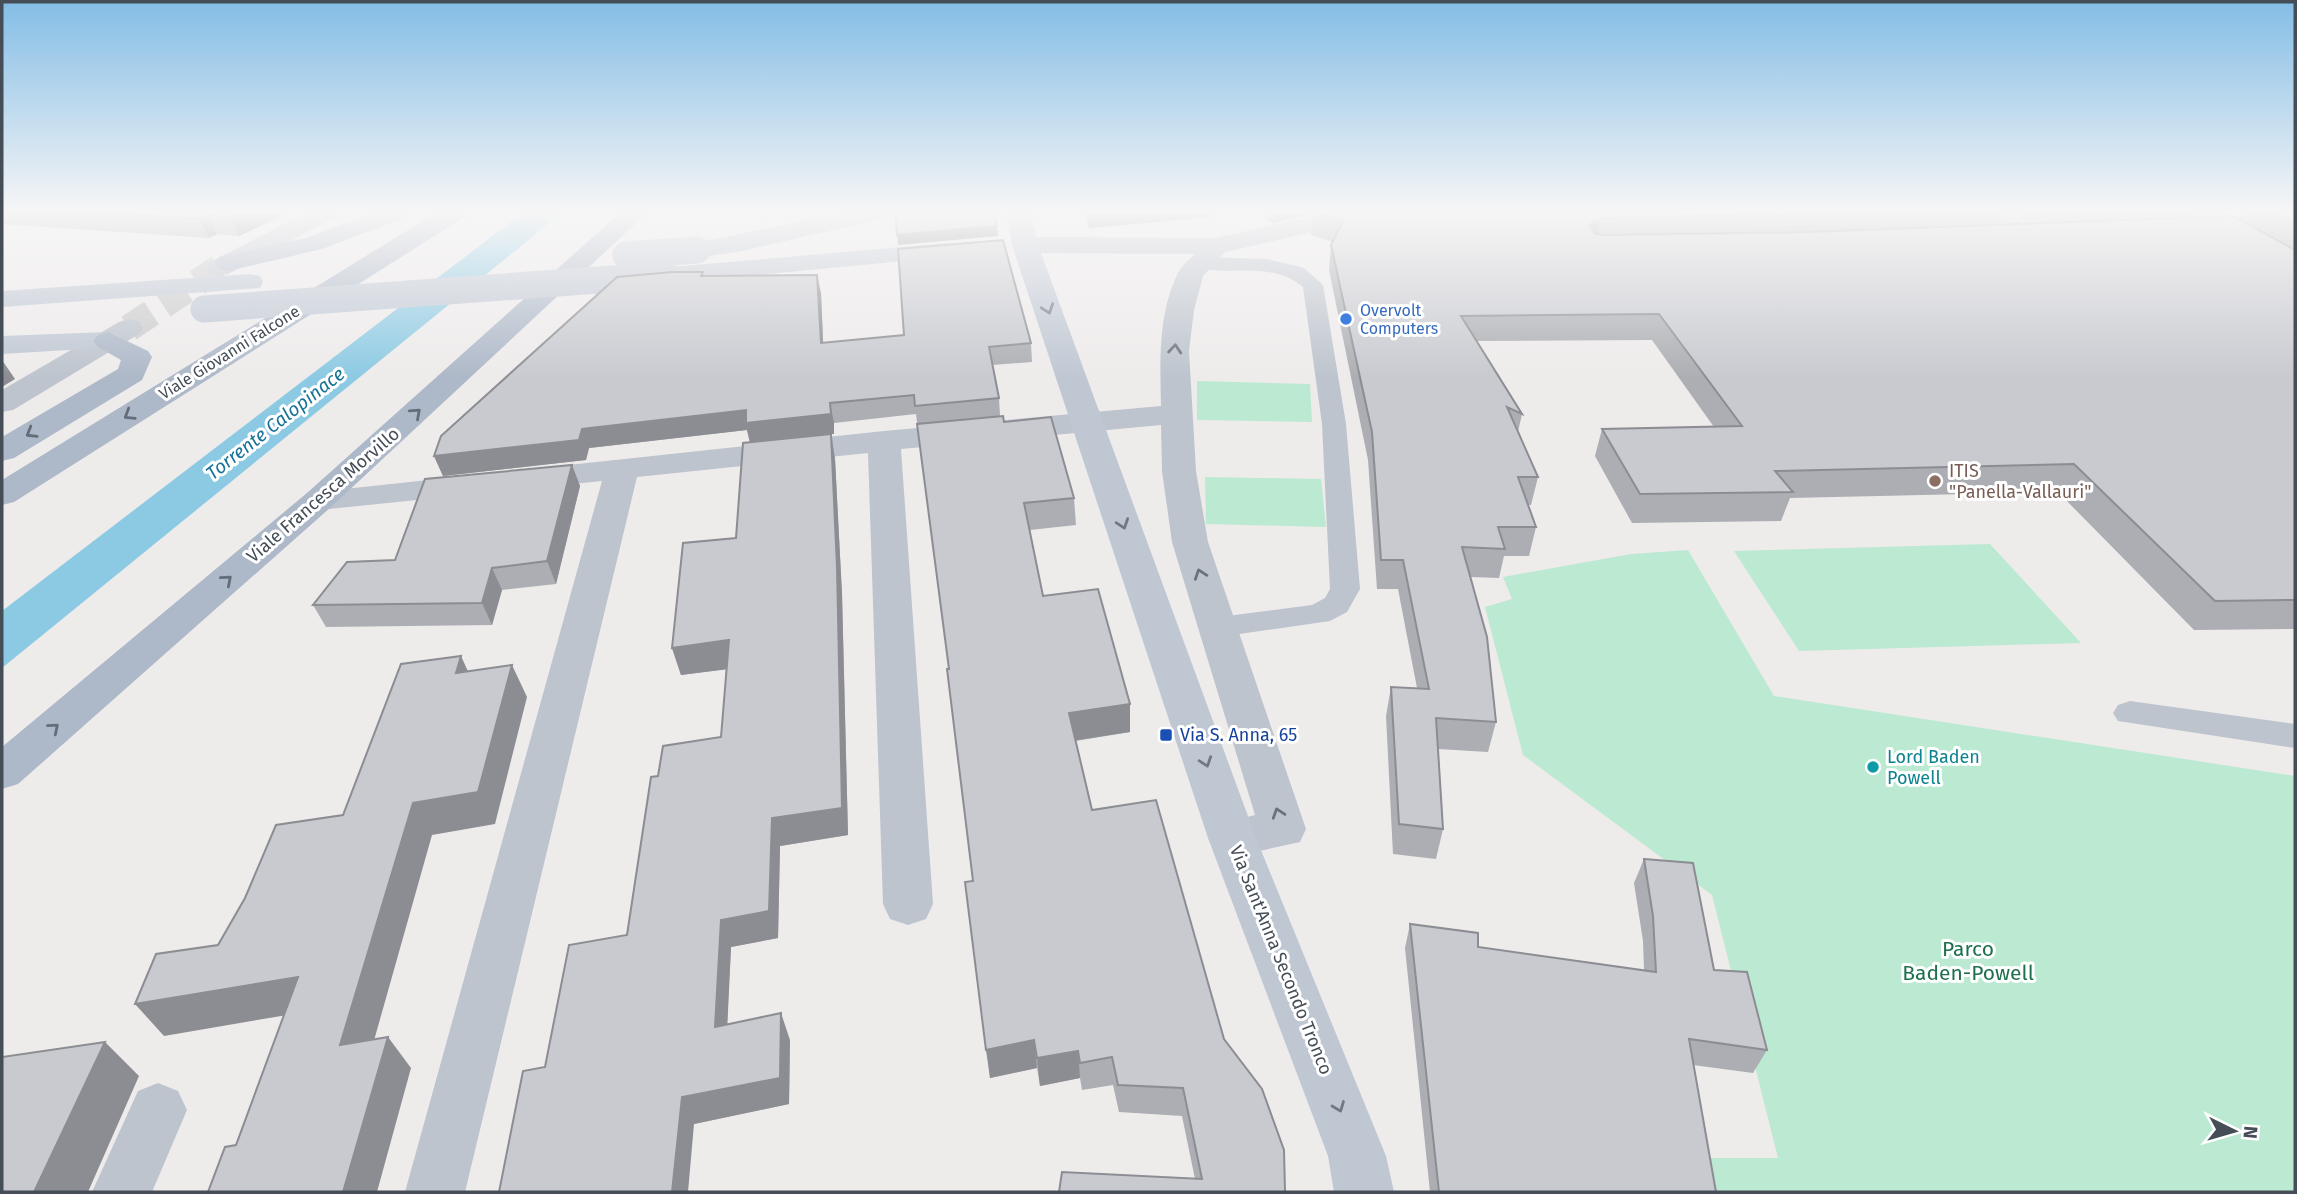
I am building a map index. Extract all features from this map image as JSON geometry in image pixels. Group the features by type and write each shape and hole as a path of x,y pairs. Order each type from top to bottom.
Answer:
{"main road":[{"name":"Viale Giovanni Falcone","path":"2,495 368,267"},
{"name":"Viale Francesca Morvillo","path":"2,772 319,500 576,267"},
{"path":"2,451 131,374 137,357 119,335"}],"street":[{"path":"2,278 211,267"},
{"path":"2,299 463,267"},
{"path":"2,323 767,267"},
{"path":"1027,267 1087,421 1232,838"},
{"name":"Via Sant'Anna Secondo Tronco","path":"1196,267 1189,274 1174,351 1174,414 1179,471 1190,542 1283,829 1232,838 1340,1110 1357,1156 1364,1192"},
{"path":"2,345 119,335"},
{"path":"2,403 119,335"},
{"path":"319,500 884,441 1174,414"},
{"path":"884,441 908,904"},
{"path":"435,1192 622,468"},
{"path":"122,1192 158,1110"}],"lane":[{"path":"1219,627 1320,614 1335,605 1345,589 1334,424 1313,285 1297,272 1274,267"},
{"path":"2130,713 2295,736"}],"green space":[{"path":"1197,381 1310,384 1312,422 1197,420"},
{"path":"1205,477 1321,479 1326,527 1206,524"},
{"path":"1990,544 2081,643 1799,651 1734,551"},
{"name":"Parco Baden-Powell","path":"1688,550 1774,696 2295,776 2295,1192 1703,1192 1695,1158 1778,1158 1712,895 1523,755 1485,607 1512,599 1503,577 1631,554"}],"water":[{"name":"Torrente Calopinace","path":"452,267 495,267 2,668 2,611"}],"building":[{"path":"899,267 1010,267 1031,343 989,347 999,398 915,406 914,395 830,403 831,414 746,423 746,410 582,429 579,440 434,456 441,436 617,277 672,272 703,272 701,276 817,275 821,343 904,335"},
{"path":"1336,267 2295,267 2295,600 2215,601 2074,464 1775,471 1793,492 1640,494 1602,429 1742,426 1659,314 1461,316 1522,414 1507,407 1538,477 1518,477 1536,527 1498,527 1505,549 1462,547 1487,637 1496,722 1436,718 1443,829 1399,824 1391,687 1429,689 1403,560 1381,560 1372,432"},
{"path":"1003,416 1004,422 1051,417 1074,498 1024,503 1043,596 1098,589 1130,704 1069,713 1092,810 1156,800 1224,1039 1262,1089 1284,1150 1285,1192 1059,1192 1062,1172 1202,1179 1183,1088 1118,1085 1112,1057 1080,1063 1078,1051 1037,1058 1034,1040 986,1050 965,882 973,881 917,424"},
{"path":"831,434 842,808 772,818 769,911 721,920 715,1027 781,1013 780,1078 682,1097 672,1192 499,1192 523,1071 545,1067 569,945 627,935 651,777 658,776 663,746 721,737 729,640 672,648 683,543 736,538 743,443"},
{"path":"572,465 547,561 492,568 482,603 313,605 347,562 395,560 425,479"},
{"path":"461,656 456,673 512,665 478,792 413,803 340,1045 388,1037 343,1192 208,1192 225,1147 236,1145 298,977 135,1004 156,954 218,945 245,898 276,825 343,815 401,664"},
{"path":"1644,859 1693,863 1714,970 1747,972 1767,1050 1689,1039 1716,1192 1439,1192 1410,924 1478,933 1478,947 1656,972 1653,916"},
{"path":"105,1042 34,1192 2,1192 2,1057"}],"tunnel":[{"path":"129,328 219,268"}],"place":[{"name":"Overvolt Computers","path":"1346,319"},
{"name":"ITIS \"Panella-Vallauri\"","path":"1935,481"},
{"name":"Via S. Anna, 65","path":"1166,735"},
{"name":"Lord Baden Powell","path":"1873,767"}]}
